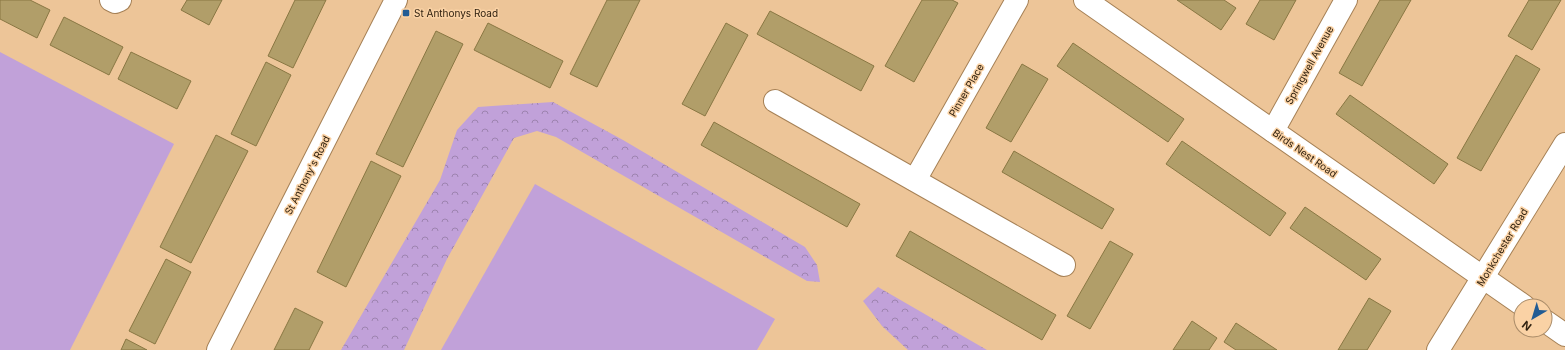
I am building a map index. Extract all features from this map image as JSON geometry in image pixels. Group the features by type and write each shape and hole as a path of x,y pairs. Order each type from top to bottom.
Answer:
{"street":[{"path":"111,0 115,2 120,0"},
{"name":"St Anthony's Road","path":"218,350 396,0"},
{"name":"Pinner Place","path":"915,180 1017,0"},
{"name":"Birds Nest Road","path":"1085,0 1513,298"},
{"name":"Springwell Avenue","path":"1273,130 1346,0"},
{"path":"775,101 1064,265"},
{"name":"Monkchester Road","path":"1438,350 1565,144"},
{"path":"1553,327 1565,335"}],"green space":[{"path":"0,52 174,144 70,350 0,350"},
{"path":"553,102 623,140 805,247 817,265 820,282 807,281 556,137 537,131 514,138 447,259 404,350 341,350 440,180 457,130 478,107"},
{"path":"535,184 775,319 757,350 441,350"},
{"path":"878,287 987,350 908,350 882,326 863,301"}],"building":[{"path":"0,0 30,0 50,10 37,38 0,19"},
{"path":"187,0 222,0 209,25 181,10"},
{"path":"295,0 326,0 293,68 268,56"},
{"path":"607,0 640,0 597,87 570,74"},
{"path":"922,0 952,0 958,3 914,82 885,66"},
{"path":"1177,0 1224,0 1236,8 1221,30"},
{"path":"1260,0 1296,0 1274,40 1246,24"},
{"path":"1380,0 1411,0 1362,86 1339,73"},
{"path":"1529,0 1561,0 1532,50 1508,36"},
{"path":"770,11 874,66 861,91 757,34"},
{"path":"64,17 123,47 109,75 50,45"},
{"path":"488,23 563,61 550,88 474,50"},
{"path":"726,23 748,35 705,116 682,104"},
{"path":"436,31 463,44 403,167 376,154"},
{"path":"1073,43 1184,119 1168,142 1057,66"},
{"path":"131,52 191,81 177,109 118,79"},
{"path":"1516,55 1540,69 1481,171 1457,158"},
{"path":"266,62 291,75 256,146 231,134"},
{"path":"1022,64 1048,79 1011,142 986,128"},
{"path":"1350,95 1448,164 1434,184 1336,114"},
{"path":"714,122 860,204 847,227 701,145"},
{"path":"216,135 248,151 191,263 160,247"},
{"path":"1182,141 1286,213 1270,236 1166,164"},
{"path":"1014,151 1114,209 1102,229 1002,172"},
{"path":"371,161 401,176 346,287 317,272"},
{"path":"1305,207 1381,259 1366,280 1290,228"},
{"path":"910,231 1056,315 1042,340 896,256"},
{"path":"1110,241 1133,254 1090,329 1067,316"},
{"path":"166,259 191,272 155,344 129,331"},
{"path":"1369,298 1391,311 1367,350 1338,350"},
{"path":"295,308 323,322 309,350 274,350"},
{"path":"1192,321 1217,338 1209,350 1173,350"},
{"path":"1236,323 1277,350 1236,350 1224,342"},
{"path":"126,339 147,350 121,350"}],"place":[{"name":"St Anthonys Road","path":"406,13"}]}
